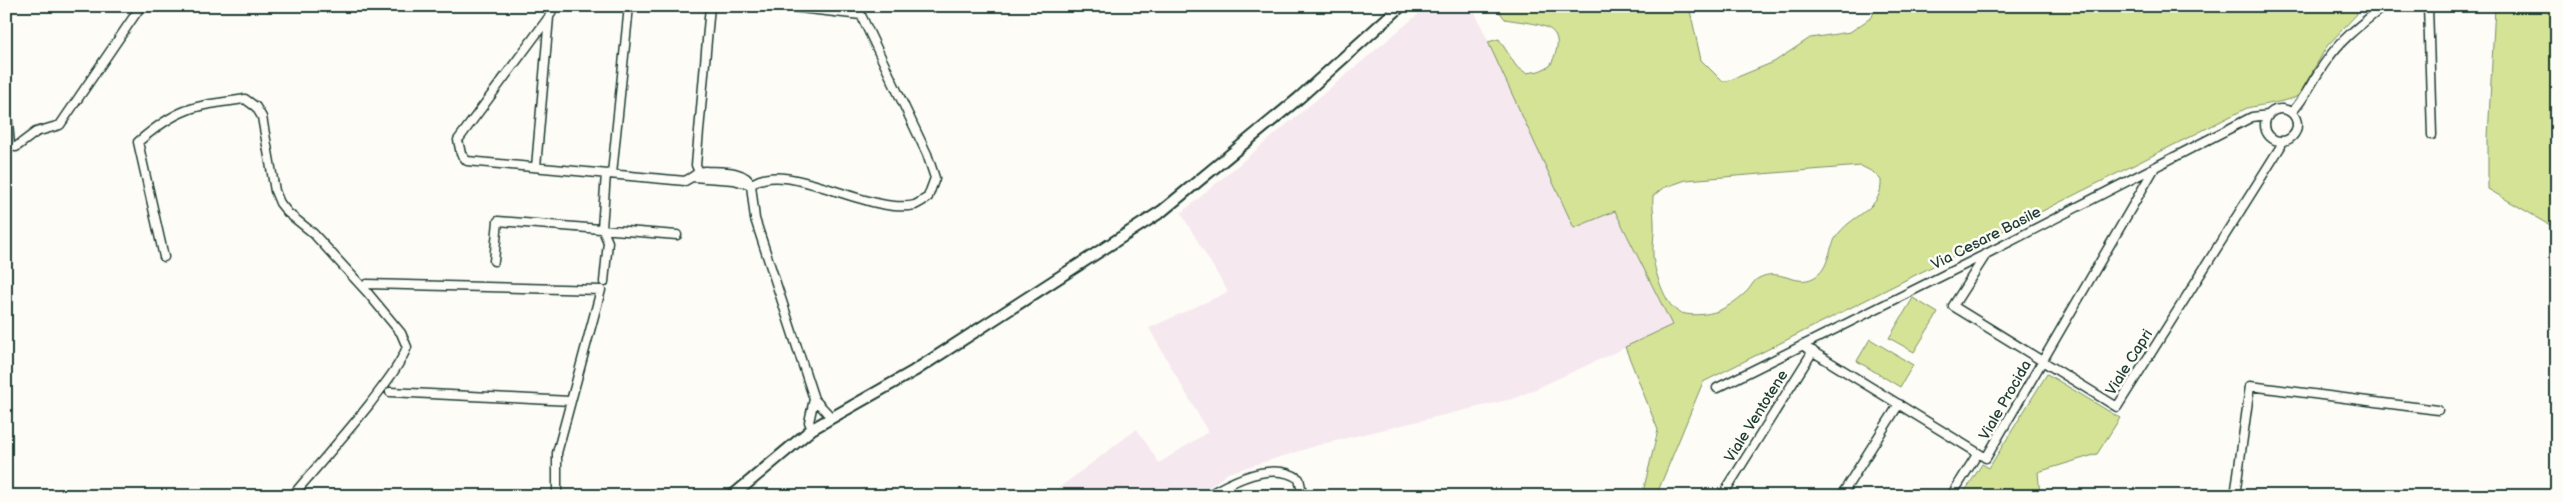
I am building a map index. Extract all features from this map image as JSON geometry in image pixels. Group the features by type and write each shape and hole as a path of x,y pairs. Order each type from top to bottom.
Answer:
{"street":[{"path":"6,99 8,102 10,146 16,147 36,132 60,125 141,6"},
{"path":"554,6 549,17 458,140 457,146 460,154 467,161 684,181 699,172 736,174 747,178 751,185 754,220 814,400 832,418"},
{"path":"604,282 608,242 602,228 630,6"},
{"path":"699,172 696,165 710,6"},
{"path":"751,185 758,179 767,177 800,180 856,198 895,206 915,204 928,197 935,178 927,154 861,15 782,6"},
{"path":"732,496 812,429 914,371 1162,211 1299,98 1401,6"},
{"path":"2292,112 2306,97 2325,61 2337,46 2351,32 2384,6"},
{"path":"2428,6 2432,135"},
{"path":"536,167 549,17"},
{"path":"164,257 138,142 164,120 194,106 245,99 256,107 262,117 275,191 280,203 314,233 367,292 401,333 407,347 401,361 368,405 336,446 292,496"},
{"path":"2282,108 2292,112 2298,121 2297,131 2291,138 2281,141 2272,138 2266,130 2268,115 2282,108"},
{"name":"Via Cesare Basile","path":"1717,388 1986,254 2252,117 2268,115"},
{"name":"Viale Capri","path":"1986,254 1953,306 2117,407 2281,146 2281,141"},
{"name":"Viale Procida","path":"1802,344 1986,458 2154,168"},
{"path":"692,177 716,178 751,185"},
{"path":"494,261 498,221 677,235"},
{"path":"367,284 601,290 557,453 557,496"},
{"name":"Viale Ventotene","path":"1722,496 1813,351"},
{"path":"2235,496 2250,386 2438,410"},
{"path":"390,392 570,401"},
{"path":"812,429 809,422 814,400"},
{"path":"1841,496 1899,404"},
{"path":"1951,496 1978,453"},
{"path":"1208,496 1252,475 1271,471 1291,473 1299,479 1302,496"}],"shaded area":[{"path":"1428,6 1472,6 1574,228 1615,211 1672,326 1516,398 1322,444 1228,473 1197,496 1048,496 1137,429 1159,463 1208,432 1149,328 1228,292 1181,213"}],"green space":[{"path":"1495,6 1689,6 1701,60 1722,81 1728,81 1774,62 1810,38 1850,32 1872,17 1876,6 2354,6 2357,14 2327,46 2299,95 2296,97 2247,108 1703,382 1656,496 1642,496 1658,430 1625,347 1672,325 1615,211 1574,228 1488,42 1499,39 1516,66 1526,73 1539,71 1550,66 1556,52 1557,41 1554,33 1548,28 1505,19","holes":["1861,166 1873,172 1881,180 1878,198 1867,210 1845,226 1839,233 1832,245 1823,269 1813,278 1800,280 1767,275 1756,280 1746,292 1730,304 1708,314 1691,315 1681,313 1668,301 1658,278 1653,252 1653,196 1663,188 1686,180"]},
{"path":"2495,6 2557,6 2557,229 2488,189 2488,137"},
{"path":"1913,298 1938,313 1914,352 1889,338"},
{"path":"1870,339 1913,365 1900,387 1857,361"},
{"path":"2047,374 2120,418 2097,454 2038,472 2040,496 1962,496 1982,464 1989,468"}]}
